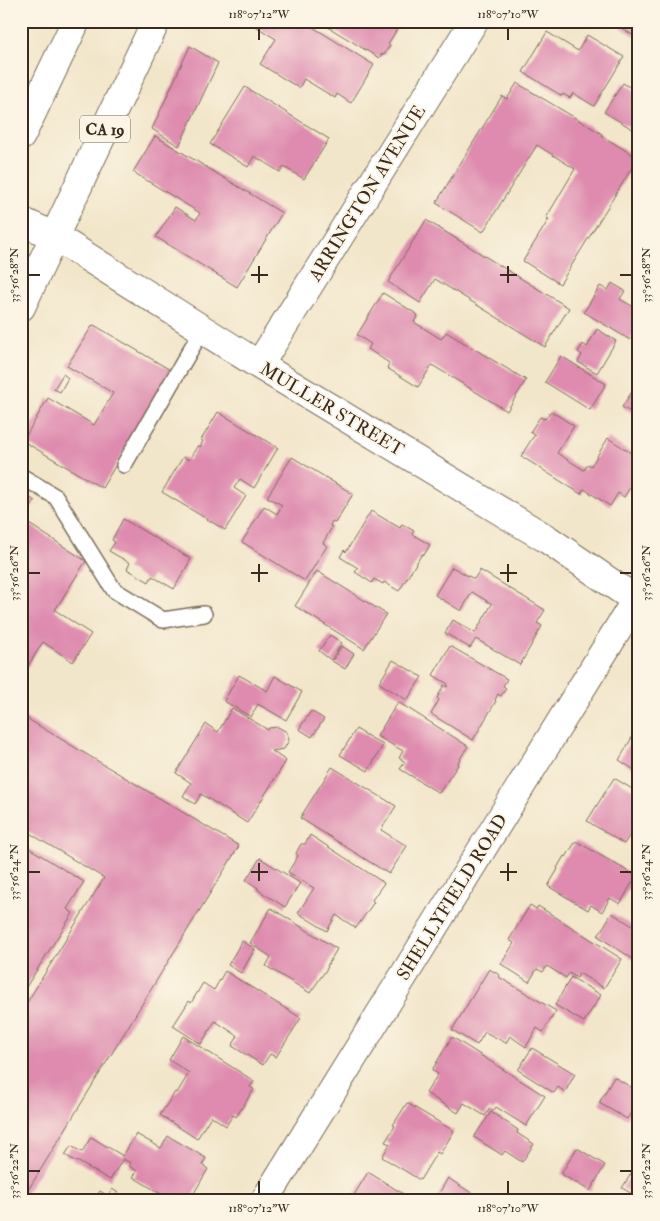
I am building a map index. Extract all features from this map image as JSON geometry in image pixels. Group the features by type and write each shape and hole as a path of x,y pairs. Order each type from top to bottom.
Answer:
{"street":[{"path":"25,120 76,21"},
{"name":"CA 19","path":"21,307 156,21"},
{"name":"ARRINGTON AVENUE","path":"259,366 474,21"},
{"name":"MULLER STREET","path":"21,220 54,236 259,366 548,539 638,599"},
{"name":"SHELLYFIELD ROAD","path":"265,1200 638,599"}],"lane":[{"path":"124,466 202,330"},
{"path":"21,476 56,497 114,590 164,620 204,614"}],"building":[{"path":"247,21 303,21 374,65 351,103 337,94 335,98 304,79 299,88 260,64 276,39"},
{"path":"318,21 402,21 388,44 390,45 384,55 382,54 379,58"},
{"path":"610,21 639,21 639,33 636,37"},
{"path":"547,32 578,51 587,35 624,57 594,106 573,93 570,98 563,94 562,96 523,72"},
{"path":"190,46 218,63 179,146 152,129"},
{"path":"517,83 638,158 560,284 523,261 549,219 546,218 575,169 537,145 483,232 436,203 502,96 507,99"},
{"path":"623,83 639,93 639,133 604,112"},
{"path":"245,87 329,139 304,179 284,167 280,172 254,156 248,167 210,144"},
{"path":"155,136 282,213 237,287 156,237 175,207 196,220 200,213 133,172"},
{"path":"426,220 569,308 545,347 435,279 420,303 388,282"},
{"path":"612,283 625,291 620,299 639,310 639,325 630,340 584,312 600,286 608,290"},
{"path":"383,293 418,315 414,322 441,339 446,332 526,380 507,411 432,365 418,387 387,368 389,363 368,349 371,344 357,335"},
{"path":"94,325 172,371 102,488 23,441 48,398 94,425 113,393 67,366"},
{"path":"597,329 616,341 597,373 578,362 582,355 578,352 583,344 587,347"},
{"path":"561,356 606,384 590,410 545,382"},
{"path":"63,374 68,378 60,392 54,389"},
{"path":"639,381 639,417 622,407"},
{"path":"551,411 574,426 557,453 584,470 588,464 591,466 608,438 639,458 639,473 624,497 618,493 610,506 584,489 581,494 521,456 536,435 530,432 540,417 545,419"},
{"path":"218,412 278,448 254,488 240,479 234,488 246,496 225,530 162,492 183,457 189,460 198,445 200,447 203,441 201,440"},
{"path":"292,457 353,494 335,523 332,521 330,526 332,527 323,543 327,546 305,581 242,542 264,506 277,514 282,505 267,497"},
{"path":"21,492 35,501 23,520 86,561 55,610 91,634 73,662 43,642 21,677"},
{"path":"371,511 400,528 402,524 414,531 412,534 430,545 424,555 422,554 399,591 384,582 383,584 374,579 372,583 355,572 358,568 340,557 344,550 346,552"},
{"path":"123,519 191,559 174,589 152,576 149,582 127,569 130,563 109,551 115,542 112,540"},
{"path":"452,567 474,579 480,570 545,610 537,623 542,626 520,665 476,639 470,648 445,633 453,620 475,633 492,604 472,592 461,611 435,595"},
{"path":"317,571 386,614 364,649 295,606"},
{"path":"330,635 342,643 331,660 319,651"},
{"path":"342,646 354,654 345,669 332,661"},
{"path":"450,646 507,679 503,686 506,688 501,696 498,694 496,701 473,740 431,714 439,700 437,698 444,685 447,687 448,684 433,675"},
{"path":"393,660 422,677 407,700 379,683"},
{"path":"239,675 267,691 275,676 302,692 286,720 258,704 251,717 224,701"},
{"path":"398,702 468,746 439,793 400,769 405,762 399,758 403,751 377,736"},
{"path":"232,708 268,730 269,728 278,727 287,732 289,740 284,749 272,751 286,761 247,823 201,794 195,804 183,796 191,783 176,773 206,724 218,732"},
{"path":"311,711 324,719 312,737 299,729"},
{"path":"21,715 239,846 22,1200 21,1012 104,878 21,828"},
{"path":"356,729 383,745 368,771 340,755"},
{"path":"639,731 639,773 619,760 634,734 636,735"},
{"path":"332,767 396,806 381,830 407,846 389,874 300,818"},
{"path":"614,778 639,793 639,836 632,832 624,844 587,821"},
{"path":"310,835 384,883 372,900 374,902 356,928 336,915 327,931 298,913 314,888 288,872 298,856 296,853 301,844 305,844"},
{"path":"576,841 636,876 635,879 639,881 636,885 632,883 620,904 610,898 602,912 591,905 588,910 548,886 564,856 566,857"},
{"path":"21,843 84,882 67,909 73,913 21,995"},
{"path":"260,858 300,883 285,907 246,880"},
{"path":"530,905 536,909 538,906 622,959 604,988 579,973 577,978 569,973 566,978 547,966 543,972 537,969 529,982 501,964 514,943 509,940"},
{"path":"271,908 337,949 328,967 310,993 266,966 271,957 250,943"},
{"path":"612,913 639,930 639,963 598,936"},
{"path":"242,941 255,949 241,973 228,965"},
{"path":"489,969 556,1011 543,1032 537,1028 526,1047 510,1036 506,1043 485,1032 477,1045 452,1030"},
{"path":"225,971 301,1018 276,1057 270,1054 263,1065 232,1046 238,1036 215,1021 201,1044 173,1026 189,1001 191,1003 203,983 214,990"},
{"path":"571,977 601,995 584,1022 555,1005"},
{"path":"183,1036 254,1081 250,1087 254,1089 236,1117 233,1115 226,1126 211,1116 197,1139 160,1115 189,1073 169,1060"},
{"path":"452,1037 545,1096 526,1126 496,1107 493,1111 490,1108 485,1116 464,1103 458,1113 426,1093 438,1074 432,1070"},
{"path":"532,1048 575,1074 565,1092 558,1087 554,1093 518,1070"},
{"path":"614,1077 639,1092 639,1100 627,1119 599,1103"},
{"path":"407,1103 454,1131 440,1154 437,1152 420,1180 382,1157 390,1144 385,1142"},
{"path":"491,1112 518,1130 517,1133 534,1144 522,1162 505,1151 502,1155 474,1137"},
{"path":"136,1134 161,1148 168,1136 206,1158 202,1165 208,1169 190,1200 181,1198 180,1200 171,1200 133,1177 137,1171 129,1166 131,1163 123,1159 110,1180 65,1155 71,1146 82,1152 91,1137 123,1156"},
{"path":"577,1148 605,1165 590,1191 561,1174"},
{"path":"639,1161 639,1198 622,1188"},
{"path":"368,1172 405,1195 402,1200 351,1200"},
{"path":"448,1178 476,1196 473,1200 435,1200"},
{"path":"112,1189 129,1200 94,1200 100,1191 108,1196"}]}
